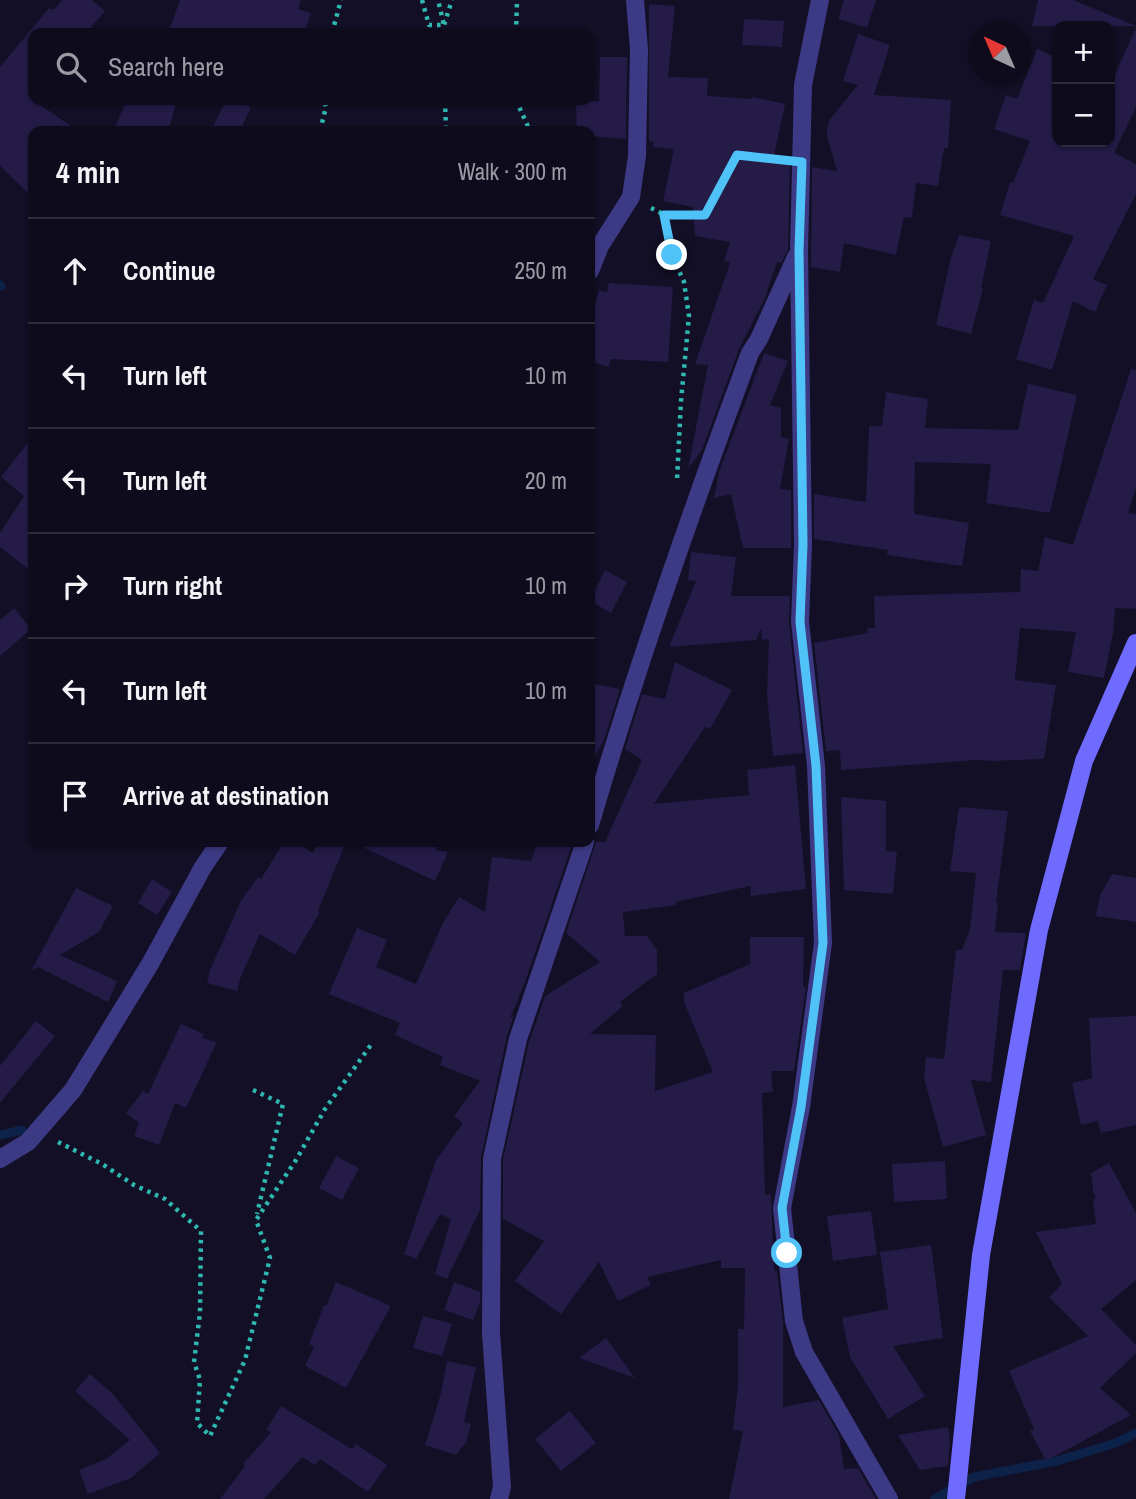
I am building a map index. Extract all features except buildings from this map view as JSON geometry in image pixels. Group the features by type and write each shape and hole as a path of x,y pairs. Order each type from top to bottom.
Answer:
{"street":[{"path":"595,258 631,197 637,156 639,49 635,0"},
{"path":"820,0 803,85 799,251 803,544 800,622 816,766 823,943 801,1107 782,1208 794,1321 804,1352 889,1499"},
{"path":"595,808 685,529 750,353 799,251"},
{"path":"956,1499 981,1255 1039,930 1084,761 1136,642"},
{"path":"0,1159 28,1142 73,1090 150,964 217,847"},
{"path":"499,1499 502,1487 491,1332 492,1159 518,1039 583,847"}],"path":[{"path":"333,28 341,0"},
{"path":"422,0 429,25 444,24"},
{"path":"438,0 444,28"},
{"path":"444,24 452,0"},
{"path":"516,28 517,0"},
{"path":"321,126 325,105"},
{"path":"445,105 446,126"},
{"path":"518,105 528,126"},
{"path":"631,197 664,215 705,215 737,155 802,162"},
{"path":"664,215 672,255 684,282 689,316 676,471 678,483"},
{"path":"256,1220 296,1160 325,1109 373,1042"},
{"path":"38,1132 103,1164 134,1185 166,1199 201,1231 200,1313 194,1362 200,1380 197,1423 210,1436 246,1360 270,1258 256,1220 283,1104 253,1090"}],"waterway":[{"path":"0,1135 22,1130"},
{"path":"935,1499 974,1477 1057,1461 1116,1443 1136,1433"}],"route":[{"path":"672,255 664,215 705,215 737,155 802,162 799,251 803,544 800,622 816,766 823,943 801,1107 782,1208 787,1253"}]}
